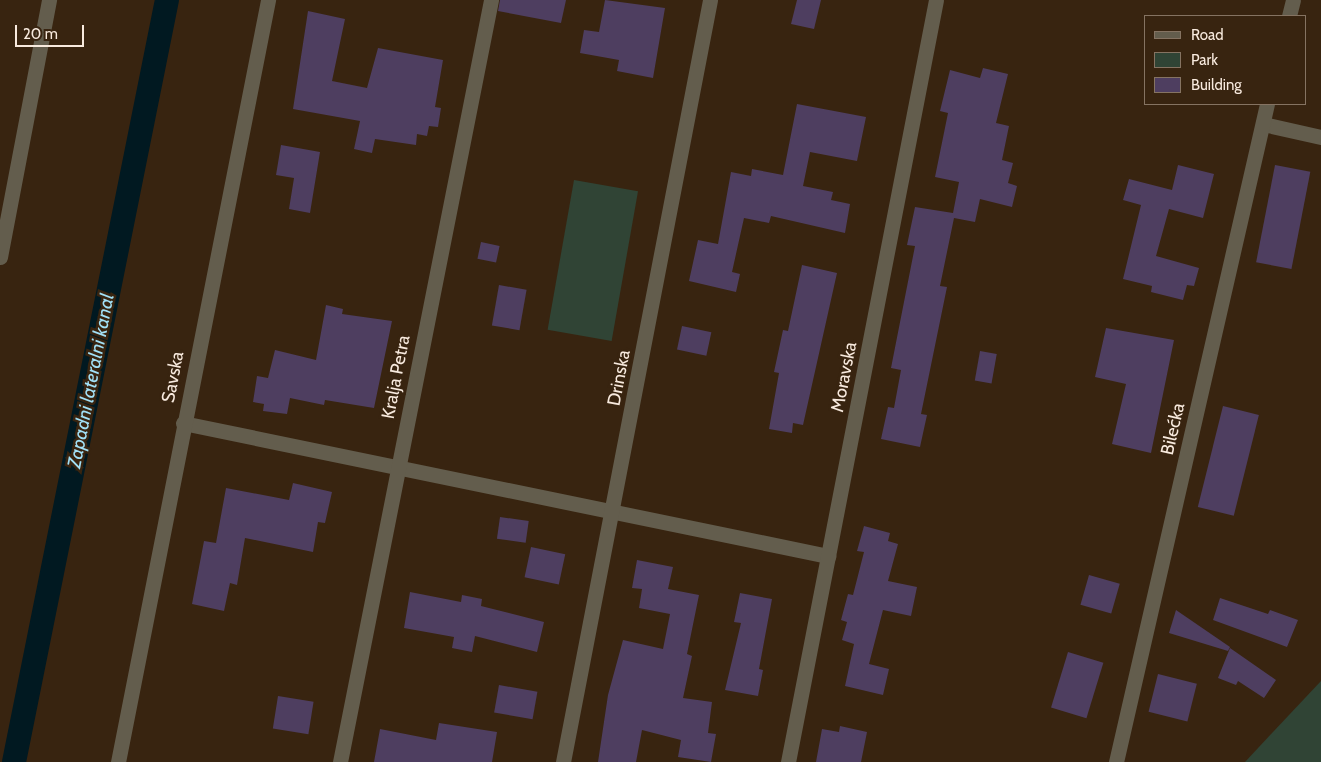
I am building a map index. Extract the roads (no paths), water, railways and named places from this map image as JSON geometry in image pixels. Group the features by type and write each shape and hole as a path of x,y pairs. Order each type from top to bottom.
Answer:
{"street":[{"path":"0,257 49,0"},
{"name":"Savska","path":"118,762 183,423 268,0"},
{"name":"Kralja Petra","path":"340,762 491,0"},
{"name":"Drinska","path":"563,762 613,512 710,0"},
{"name":"Moravska","path":"788,762 936,0"},
{"path":"1289,15 1293,0"},
{"name":"Bilećka","path":"1116,762 1268,105"},
{"path":"1263,124 1321,137"},
{"path":"183,423 828,556"}],"waterway":[{"name":"Zapadni lateralni kanal","path":"14,762 167,0"}]}
